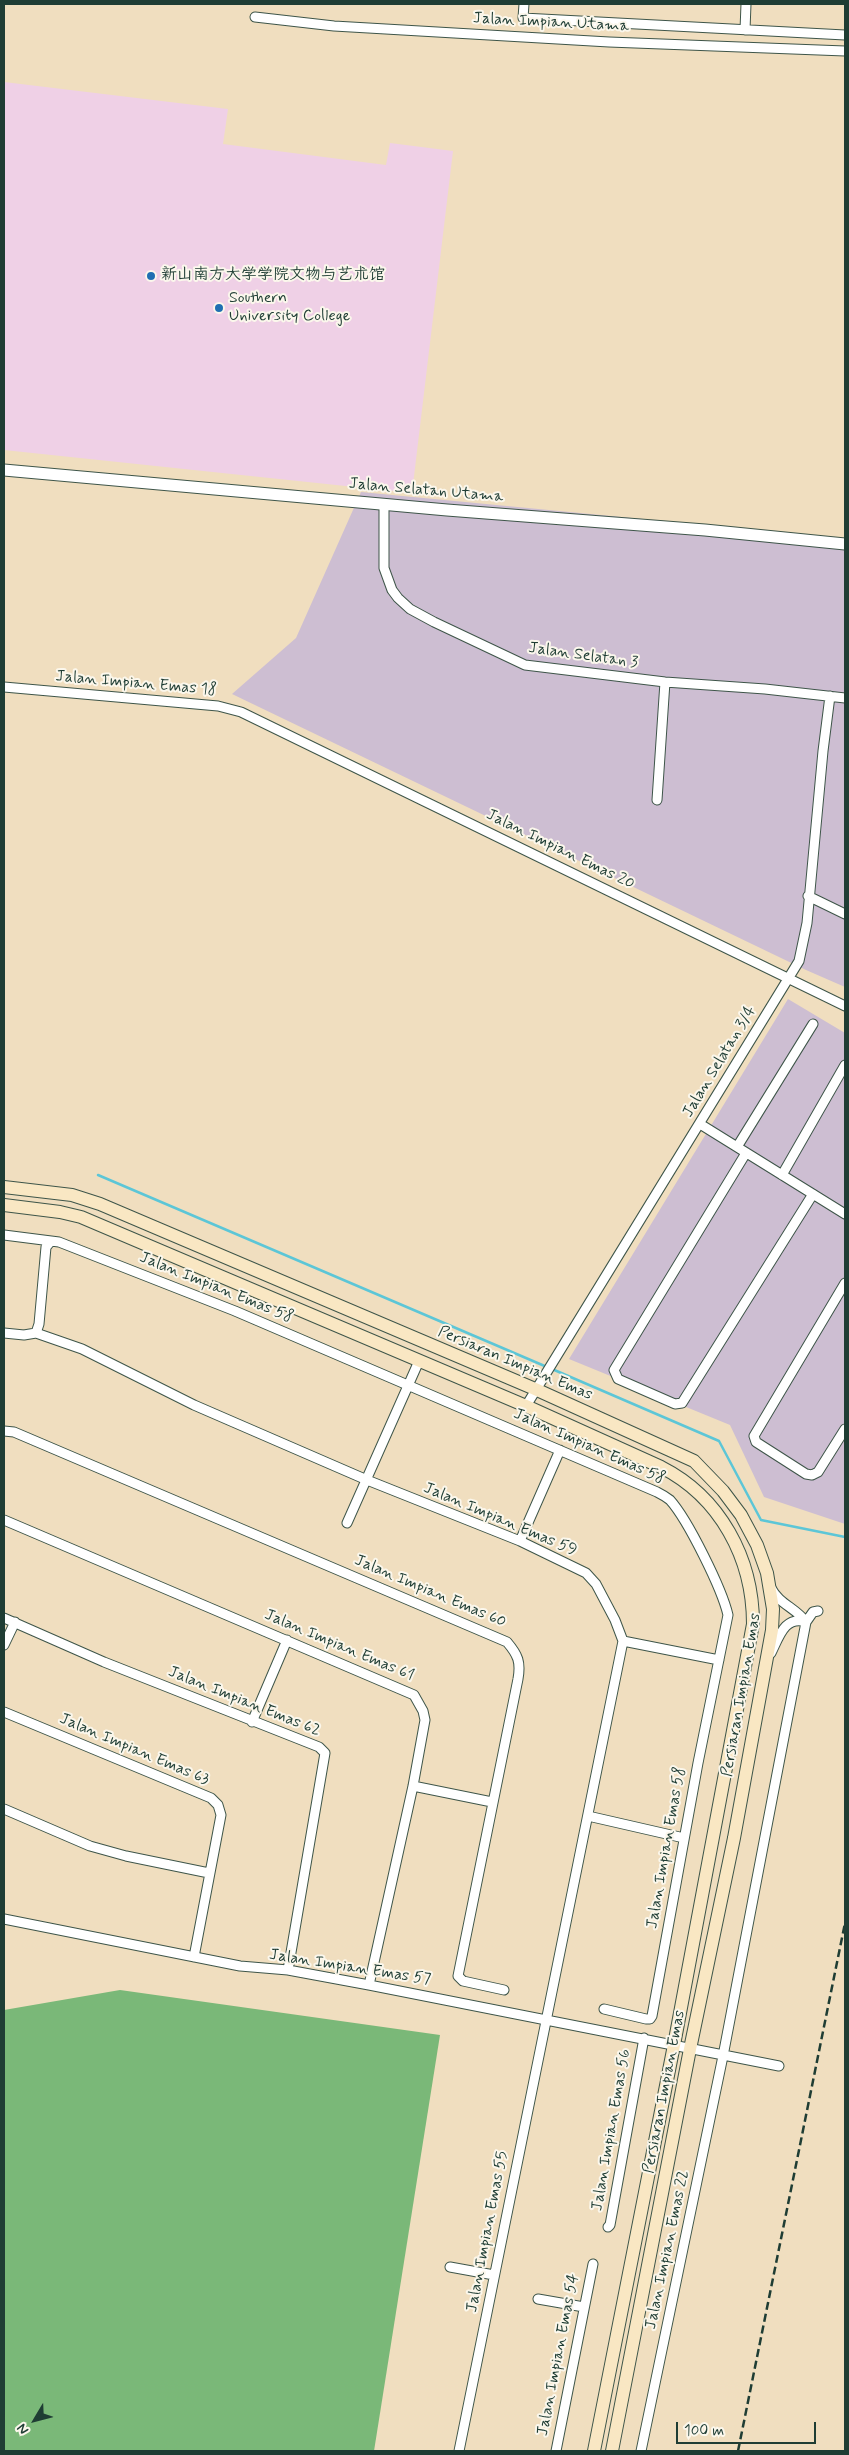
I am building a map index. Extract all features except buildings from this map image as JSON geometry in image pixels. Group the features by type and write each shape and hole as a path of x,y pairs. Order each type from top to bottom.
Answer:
{"main road":[{"name":"Persiaran Impian Emas","path":"4,1187 72,1195 100,1204 535,1389 694,1462 723,1491 742,1515 757,1545 769,1584 773,1609 765,1666 734,1838 690,2049 612,2451"},
{"name":"Persiaran Impian Emas","path":"4,1205 53,1210 81,1217 526,1406 661,1466 686,1481 708,1502 722,1520 749,1576 753,1624 674,2045 594,2451"}],"street":[{"path":"524,4 524,18 845,35"},
{"path":"745,30 746,4"},
{"name":"Jalan Impian Utama","path":"255,17 334,26 599,41 845,51"},
{"name":"Jalan Selatan Utama","path":"4,470 384,505 705,530 845,544"},
{"name":"Jalan Selatan 3","path":"384,505 384,568 392,590 410,609 525,665 665,682 765,689 845,698"},
{"path":"656,800 665,682"},
{"name":"Jalan Impian Emas 18","path":"4,687 218,706 241,712 261,723"},
{"name":"Jalan Selatan 3/4","path":"526,1406 544,1373 700,1124 799,961 807,923 808,896 830,696"},
{"name":"Jalan Impian Emas 20","path":"261,723 845,1006"},
{"path":"808,896 845,914"},
{"path":"738,1147 813,1024"},
{"path":"782,1175 845,1065"},
{"path":"700,1124 845,1214"},
{"path":"746,1152 614,1370 618,1379 675,1404 682,1403 813,1194"},
{"name":"Jalan Impian Emas 58","path":"4,1235 68,1246 235,1310 657,1492 669,1500 700,1550 725,1602 728,1615 650,2019 604,2009"},
{"path":"36,1333 39,1324 46,1247 51,1242"},
{"path":"845,1283 754,1436 756,1442 806,1474 812,1475 818,1472 845,1429"},
{"name":"Jalan Impian Emas 59","path":"4,1333 24,1335 36,1333 82,1349 194,1405 367,1480 520,1542 586,1573 596,1584 623,1641"},
{"path":"347,1523 419,1362"},
{"name":"Jalan Impian Emas 60","path":"4,1431 14,1432 91,1464 507,1642 516,1652 521,1663 458,1976 463,1981 504,1990"},
{"path":"520,1542 560,1450"},
{"name":"Jalan Impian Emas 61","path":"4,1520 414,1695 423,1711 425,1720 413,1786 369,1985"},
{"path":"769,1584 778,1599 806,1622"},
{"path":"806,1622 813,1612 818,1611"},
{"name":"Jalan Impian Emas 62","path":"4,1618 104,1662 319,1748 324,1753 288,1970"},
{"path":"765,1666 786,1624 799,1620 806,1622"},
{"path":"4,1645 15,1622"},
{"name":"Jalan Impian Emas 22","path":"641,2451 724,2056 806,1622"},
{"path":"252,1722 287,1640"},
{"path":"545,2019 623,1641 719,1660"},
{"name":"Jalan Impian Emas 63","path":"4,1712 211,1798 218,1805 221,1815 194,1957"},
{"path":"413,1786 492,1802"},
{"path":"4,1809 90,1846 126,1856 209,1873"},
{"path":"588,1816 684,1838"},
{"name":"Jalan Impian Emas 57","path":"4,1919 240,1966 288,1970 369,1985 779,2066"},
{"name":"Jalan Impian Emas 55","path":"459,2451 545,2019"},
{"name":"Jalan Impian Emas 56","path":"608,2227 610,2225 644,2038"},
{"name":"Jalan Impian Emas 54","path":"556,2451 593,2264"},
{"path":"450,2267 494,2275"},
{"path":"538,2299 584,2307"}],"shaded area":[{"name":"Southern University College","path":"4,82 228,109 223,144 386,165 390,143 453,151 412,493 4,450"},
{"path":"361,492 705,525 845,542 845,987 232,694 296,638"},
{"path":"788,999 845,1033 845,1524 764,1497 730,1425 569,1359"}],"green space":[{"path":"120,1990 440,2035 374,2451 4,2451 4,2010"}],"waterway":[{"path":"98,1175 547,1367"},
{"path":"552,1369 719,1441 761,1520 845,1537"}],"railway":[{"path":"738,2451 845,1923"}],"place":[{"name":"新山南方大学学院文物与艺术馆","path":"151,276"},
{"name":"Southern University College","path":"219,308"}]}
